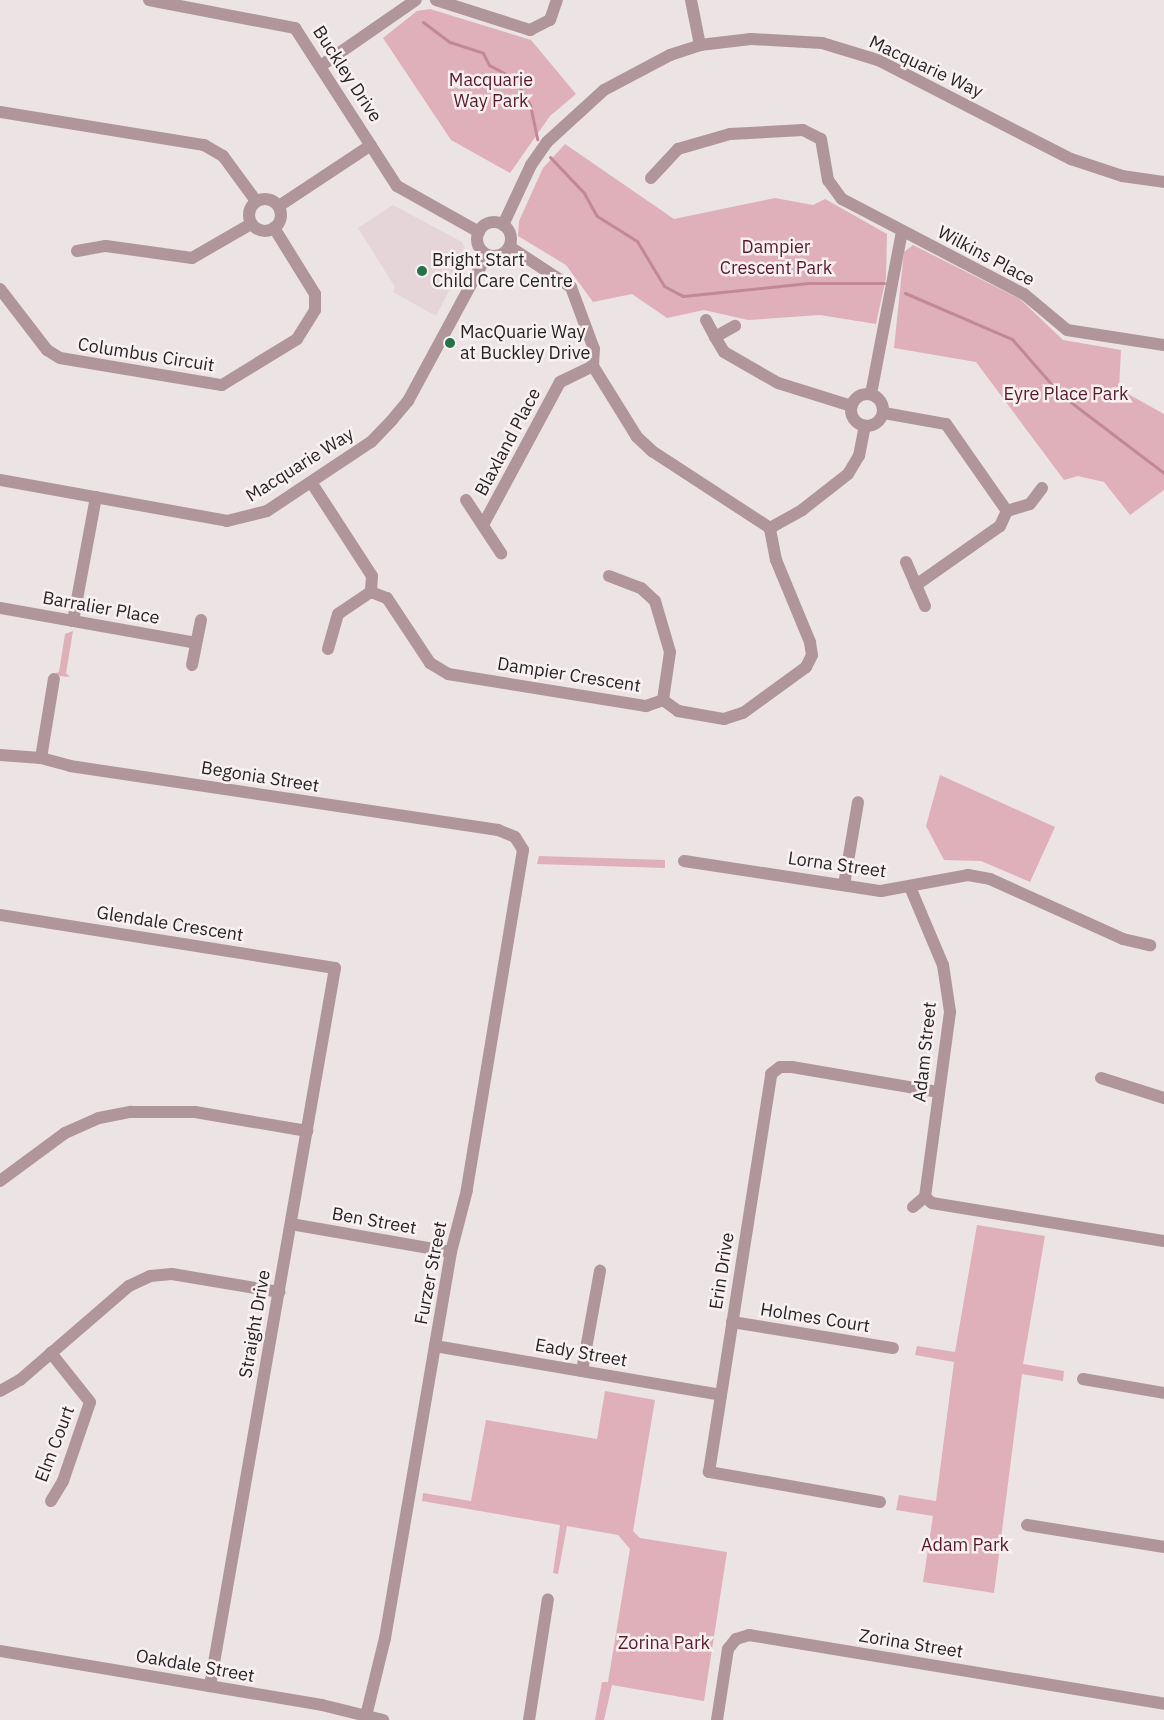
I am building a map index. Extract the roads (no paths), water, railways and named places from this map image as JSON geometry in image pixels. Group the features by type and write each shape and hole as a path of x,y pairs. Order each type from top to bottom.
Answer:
{"street":[{"name":"Buckley Drive","path":"150,0 286,24 302,33 372,145 408,196 479,232"},
{"path":"322,65 416,0"},
{"path":"436,0 530,30 550,20 557,0"},
{"path":"691,0 700,44"},
{"name":"Macquarie Way","path":"503,224 531,164 563,123 637,69 700,44 751,39 822,43 899,70 1071,159 1122,176 1164,182"},
{"path":"0,112 204,145 223,156 256,201"},
{"name":"Wilkins Place","path":"651,178 678,149 730,134 803,130 821,138 825,147 834,191 902,232 1024,294 1067,330 1164,345"},
{"path":"279,206 372,145"},
{"path":"271,199 279,206 282,215 274,228 265,231 252,224 249,214 256,201 271,199"},
{"path":"489,223 503,224 510,232 510,247 502,255 486,254 479,247 479,232 489,223"},
{"path":"77,250 106,246 192,258 252,224"},
{"name":"Columbus Circuit","path":"0,289 47,350 60,358 222,385 297,340 315,310 315,294 274,228"},
{"path":"871,394 902,232"},
{"path":"510,247 571,286 594,349 593,366 624,422 652,451 770,528 802,510 848,474 859,456 865,426"},
{"name":"Macquarie Way","path":"0,480 227,521 267,511 371,442 408,401 486,254"},
{"path":"706,320 724,352 778,383 852,406"},
{"path":"715,337 735,326"},
{"name":"Blaxland Place","path":"483,525 560,382 593,366"},
{"path":"871,394 880,399 884,413 879,422 865,426 852,416 852,406 861,395 871,394"},
{"path":"884,413 946,424 1007,511"},
{"path":"311,482 372,576 372,592 338,614 328,649"},
{"path":"916,585 1000,526 1007,511 1030,504 1042,488"},
{"path":"73,621 96,497"},
{"name":"Blaxland Place","path":"466,500 501,553"},
{"name":"Dampier Crescent","path":"372,592 387,598 430,663 448,674 646,706 662,700 678,711 733,717 806,667 812,655 810,642 776,560 770,528"},
{"path":"906,562 925,606"},
{"path":"609,576 641,588 654,601 670,652 662,700"},
{"name":"Barralier Place","path":"0,608 196,643"},
{"path":"192,665 201,620"},
{"path":"41,758 54,679"},
{"name":"Begonia Street","path":"0,755 41,758 70,766 498,830 514,838"},
{"path":"844,885 858,802"},
{"name":"Furzer Street","path":"366,1716 385,1638 451,1252 467,1190 523,850 514,838"},
{"name":"Lorna Street","path":"684,861 881,891 910,887 949,876 990,879 1123,939 1150,945"},
{"name":"Adam Street","path":"910,887 948,985 949,1021 925,1197"},
{"name":"Glendale Crescent","path":"0,915 335,968"},
{"name":"Straight Drive","path":"210,1686 335,968"},
{"name":"Erin Drive","path":"880,1502 709,1472 771,1074 780,1067 792,1067 939,1092"},
{"path":"1101,1078 1164,1098"},
{"path":"0,1181 65,1133 99,1118 131,1112 195,1112 307,1131"},
{"path":"913,1207 925,1197 932,1203 1164,1241"},
{"name":"Ben Street","path":"291,1224 451,1252"},
{"path":"582,1371 600,1271"},
{"path":"0,1391 51,1353 129,1286 150,1276 172,1274 279,1292"},
{"name":"Holmes Court","path":"732,1322 893,1348"},
{"name":"Eady Street","path":"435,1346 721,1395"},
{"name":"Elm Court","path":"51,1353 90,1402 63,1481 51,1501"},
{"path":"1084,1379 1164,1393"},
{"path":"1026,1525 1164,1547"},
{"path":"529,1720 548,1599"},
{"name":"Zorina Street","path":"717,1720 728,1649 736,1638 749,1635 1164,1704"},
{"name":"Oakdale Street","path":"0,1651 210,1686 383,1720"}],"waterway":[{"path":"423,22 450,42 483,53 489,65 515,79 530,105 537,139"},
{"path":"550,157 584,193 597,216 637,241 664,286 683,296 808,283 884,283"},
{"path":"905,293 1012,339 1060,394 1164,473"}],"place":[{"name":"Bright Start Child Care Centre","path":"422,271"},
{"name":"MacQuarie Way at Buckley Drive","path":"450,343"}],"park label":[{"name":"Macquarie Way Park","path":"491,91"},
{"name":"Dampier Crescent Park","path":"776,258"},
{"name":"Eyre Place Park","path":"1066,394"},
{"name":"Adam Park","path":"965,1545"},
{"name":"Zorina Park","path":"664,1643"}]}
